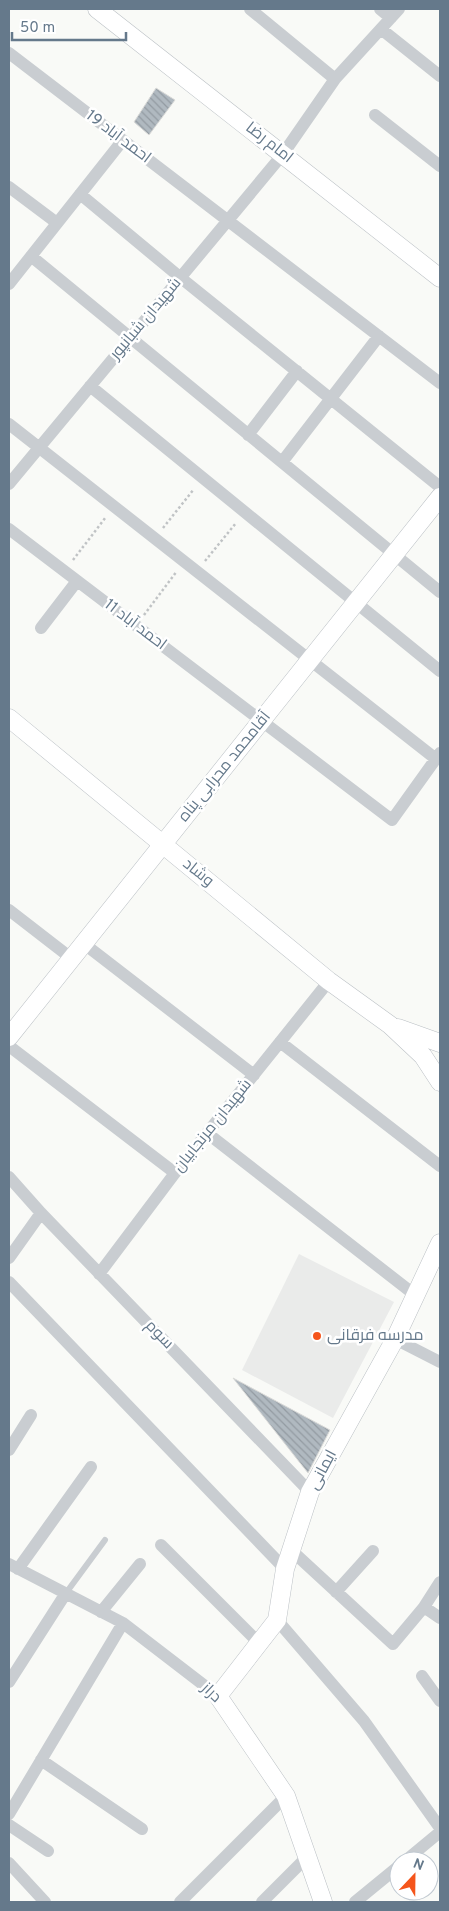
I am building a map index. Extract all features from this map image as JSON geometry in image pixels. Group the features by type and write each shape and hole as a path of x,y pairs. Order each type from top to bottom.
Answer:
{"street":[{"name":"امام رضا","path":"97,9 440,278"},
{"path":"251,9 335,80"},
{"path":"380,9 395,13"},
{"name":"شهیدان شبانپور","path":"9,484 283,154 335,80 395,13"},
{"path":"381,29 440,76"},
{"name":"احمد آباد 19","path":"9,53 440,383"},
{"path":"375,115 440,166"},
{"path":"9,282 122,140"},
{"path":"9,186 57,223"},
{"path":"80,194 180,278 440,487"},
{"path":"31,256 440,592"},
{"path":"282,462 379,336"},
{"path":"248,435 297,372"},
{"path":"90,386 440,671"},
{"path":"9,424 184,562 438,756"},
{"name":"آقامحمد محرابی پناه","path":"9,1036 394,555 438,506"},
{"name":"احمد آباد 11","path":"9,529 392,820 438,756"},
{"path":"41,628 77,580"},
{"name":"وشاد","path":"9,718 329,981 390,1025"},
{"path":"9,910 71,958"},
{"path":"83,943 254,1075"},
{"name":"شهیدان مرنجابیان","path":"100,1274 175,1173 329,981"},
{"path":"390,1025 440,1043"},
{"path":"390,1025 424,1056 440,1082"},
{"path":"280,1042 440,1166"},
{"path":"9,1046 175,1173"},
{"path":"207,1133 415,1295"},
{"name":"سوم","path":"9,1177 41,1213 310,1492"},
{"path":"9,1258 41,1213"},
{"name":"ایمانی","path":"218,1696 277,1620 285,1569 310,1492 395,1339 440,1243"},
{"path":"9,1282 285,1569"},
{"path":"395,1339 440,1362"},
{"path":"9,1450 31,1415"},
{"path":"13,1566 91,1468"},
{"path":"161,1545 259,1643"},
{"path":"292,1550 393,1644 424,1606 440,1582"},
{"path":"336,1592 373,1550"},
{"path":"101,1612 140,1564"},
{"name":"دراز","path":"13,1566 123,1623 218,1696 286,1796 323,1902"},
{"path":"9,1682 66,1594"},
{"path":"424,1606 440,1618"},
{"path":"277,1620 364,1721 440,1828"},
{"path":"9,1814 123,1623"},
{"path":"422,1676 440,1701"},
{"path":"41,1760 142,1830"},
{"path":"180,1902 286,1796"},
{"path":"9,1825 48,1851"},
{"path":"417,1851 440,1832"},
{"path":"262,1902 307,1857"},
{"path":"9,1862 45,1902"},
{"path":"355,1902 389,1874"}],"lane":[{"path":"66,1594 105,1540"}],"path":[{"path":"155,539 203,478"},
{"path":"64,571 114,507"},
{"path":"197,572 244,512"},
{"path":"136,626 184,562"}],"shaded area":[{"name":"مدرسه فرقانی","path":"299,1254 394,1302 333,1418 242,1370"}],"building":[{"path":"156,88 175,100 149,135 134,122"},
{"path":"233,1378 330,1430 308,1473"}],"place":[{"name":"مدرسه فرقانی","path":"317,1336"}]}
